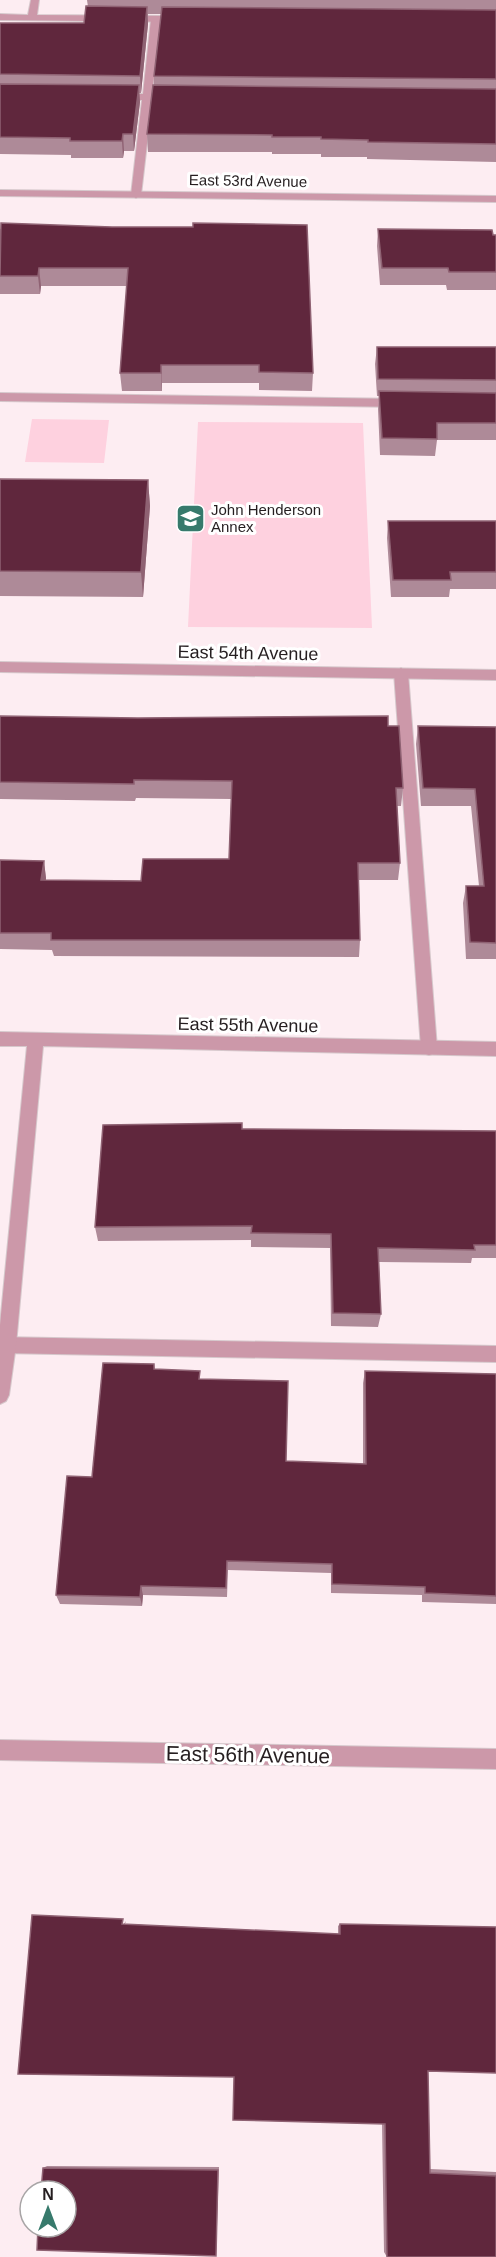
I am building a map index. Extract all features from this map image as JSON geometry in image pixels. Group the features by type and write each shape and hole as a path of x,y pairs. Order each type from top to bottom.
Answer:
{"street":[{"path":"32,18 35,0"},
{"path":"0,17 192,19"},
{"path":"136,195 156,19"},
{"path":"102,96 182,97"},
{"name":"East 53rd Avenue","path":"0,193 496,199"},
{"path":"0,397 413,403"},
{"name":"East 54th Avenue","path":"0,667 496,675"},
{"path":"401,673 429,1048"},
{"name":"East 55th Avenue","path":"0,1039 496,1049"},
{"path":"0,1395 3,1345 36,1040"},
{"path":"3,1345 496,1354"},
{"name":"East 56th Avenue","path":"0,1750 496,1760"}],"shaded area":[{"path":"32,419 109,420 104,463 25,462"},
{"path":"198,422 363,423 372,628 188,627"}],"building":[{"path":"86,6 147,7 140,76 0,74 0,23 84,23"},
{"path":"162,7 496,10 496,79 154,76"},
{"path":"0,84 139,85 133,134 123,134 122,141 0,137"},
{"path":"153,85 496,89 496,144 368,142 368,140 321,139 321,137 272,137 272,135 147,134"},
{"path":"1,223 112,227 193,227 193,223 307,225 313,373 259,372 259,365 161,365 161,373 120,373 128,268 39,268 38,276 0,276"},
{"path":"378,229 492,230 493,235 496,235 496,272 449,272 448,268 382,268"},
{"path":"377,347 496,347 496,380 378,379"},
{"path":"379,391 496,393 496,423 437,423 437,439 382,438"},
{"path":"0,479 148,480 141,572 0,571"},
{"path":"388,521 496,521 496,572 450,572 451,580 393,580"},
{"path":"0,716 138,718 388,716 388,726 399,726 403,788 396,788 400,863 358,863 360,940 51,940 51,933 0,933 0,860 44,861 41,880 141,881 143,859 229,859 232,781 134,780 134,784 0,782"},
{"path":"418,726 496,727 496,943 470,942 466,886 484,886 475,789 423,788"},
{"path":"242,1123 242,1129 496,1131 496,1245 474,1245 475,1250 378,1248 381,1314 333,1313 331,1234 251,1233 252,1226 95,1227 103,1125"},
{"path":"103,1363 154,1364 154,1369 200,1371 199,1379 288,1381 286,1461 366,1464 365,1371 496,1374 496,1596 425,1593 425,1587 332,1584 332,1564 227,1561 226,1588 141,1586 140,1597 56,1595 67,1476 92,1477"},
{"path":"32,1915 123,1919 122,1924 340,1934 340,1924 496,1927 496,2073 428,2071 430,2173 496,2176 496,2257 387,2257 385,2124 233,2120 234,2077 18,2074"},
{"path":"43,2168 218,2170 216,2256 37,2250 37,2239 78,2239 78,2179 42,2179"}],"place":[{"name":"John Henderson Annex","path":"190,519"}]}
